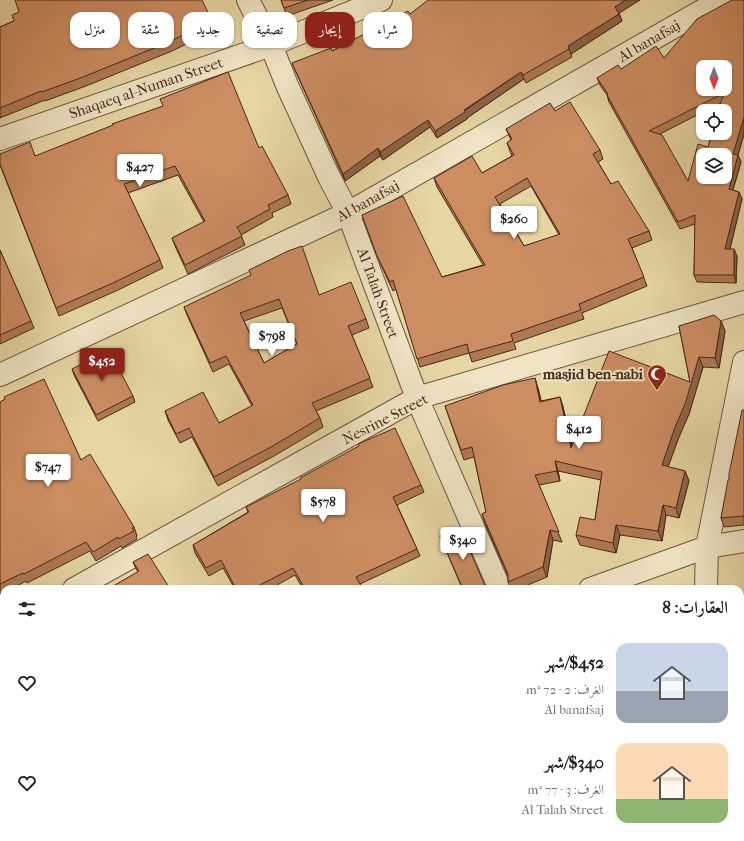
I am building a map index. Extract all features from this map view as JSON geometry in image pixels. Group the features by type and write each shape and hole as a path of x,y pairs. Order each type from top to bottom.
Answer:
{"street":[{"name":"Al Talah Street","path":"248,0 254,12"},
{"name":"Shaqaeq al-Numan Street","path":"297,34 381,0"},
{"name":"Al banafsaj","path":"0,374 348,213 721,0"},
{"name":"Shaqaeq al-Numan Street","path":"0,139 262,48"},
{"name":"Al Talah Street","path":"272,48 287,85 329,177 348,213 417,398 498,585"},
{"name":"Nesrine Street","path":"81,585 417,398 744,302"},
{"path":"706,585 706,547 744,362"},
{"path":"601,585 706,547 744,541"}],"building":[{"path":"15,0 202,0 208,12 182,12 182,36 174,40 174,12 128,12 128,48 154,48 0,108 0,27 14,21 12,15 19,12"},
{"path":"281,0 308,0 284,8"},
{"path":"428,0 625,0 615,7 619,14 568,46 569,49 523,75 521,72 464,110 465,112 435,131 428,120 380,152 378,148 343,174 292,63 331,48 332,51 338,48 355,48 355,39 363,35 363,48 412,48 412,12"},
{"path":"732,0 744,0 744,117 733,154 738,155 732,178 732,148 697,148 698,144 708,147 710,140 732,140 732,104 720,104 723,96 732,96 732,60 696,60 696,96 718,96 702,104 696,104 696,107 649,131 662,135 688,181 696,151 696,184 730,184 729,189 739,192 725,249 734,249 734,275 694,275 695,215 678,222 607,95 608,94 597,78 618,65 621,69 656,46 664,58 697,19"},
{"path":"228,72 259,148 262,146 288,195 268,205 270,209 237,227 242,236 185,265 172,238 205,221 175,166 124,184 160,260 56,308 0,164 0,154 30,142 35,156 113,125 112,124 163,106 160,99"},
{"path":"570,102 600,150 593,154 611,184 618,181 649,231 628,239 644,277 579,304 581,310 511,334 513,341 469,353 467,344 417,359 393,280 390,282 377,256 362,215 403,196 442,277 485,265 434,178 472,156 482,173 514,155 507,143 512,139 506,129 550,103 555,111","holes":["527,178 560,234 524,246 495,197"]},
{"path":"302,246 319,295 351,282 366,319 348,326 370,378 312,403 320,418 271,447 214,477 189,428 176,434 165,411 203,392 219,423 253,405 226,356 210,363 184,307 251,275 249,270 288,251","holes":["279,299 297,344 264,363 240,313"]},
{"path":"0,250 31,321 0,335"},
{"path":"714,315 721,321 715,358 699,357 685,404 675,427 662,465 685,471 676,508 663,505 658,531 616,525 613,543 576,535 580,517 595,520 602,472 555,461 557,471 535,475 559,532 550,530 543,567 508,582 508,574 482,514 486,512 472,447 461,450 445,406 503,385 535,378 540,402 560,397 571,448 609,351 690,382 679,326"},
{"path":"109,350 133,396 96,415 72,369"},
{"path":"44,379 81,460 90,454 134,527 132,528 134,531 119,539 118,537 93,552 86,542 24,574 23,573 0,584 0,402 5,399 4,397"},
{"path":"742,410 744,410 744,516 721,518 729,480"},
{"path":"395,428 421,485 393,497 417,549 356,577 361,585 303,585 293,568 260,585 234,585 221,560 206,568 193,545 249,512 246,507 301,479 300,478 359,446 358,444"},
{"path":"460,528 485,585 461,585 440,536"},
{"path":"148,554 168,585 115,585 139,571 133,562"}],"place":[{"name":"masjid ben-nabi","path":"657,391"}]}
